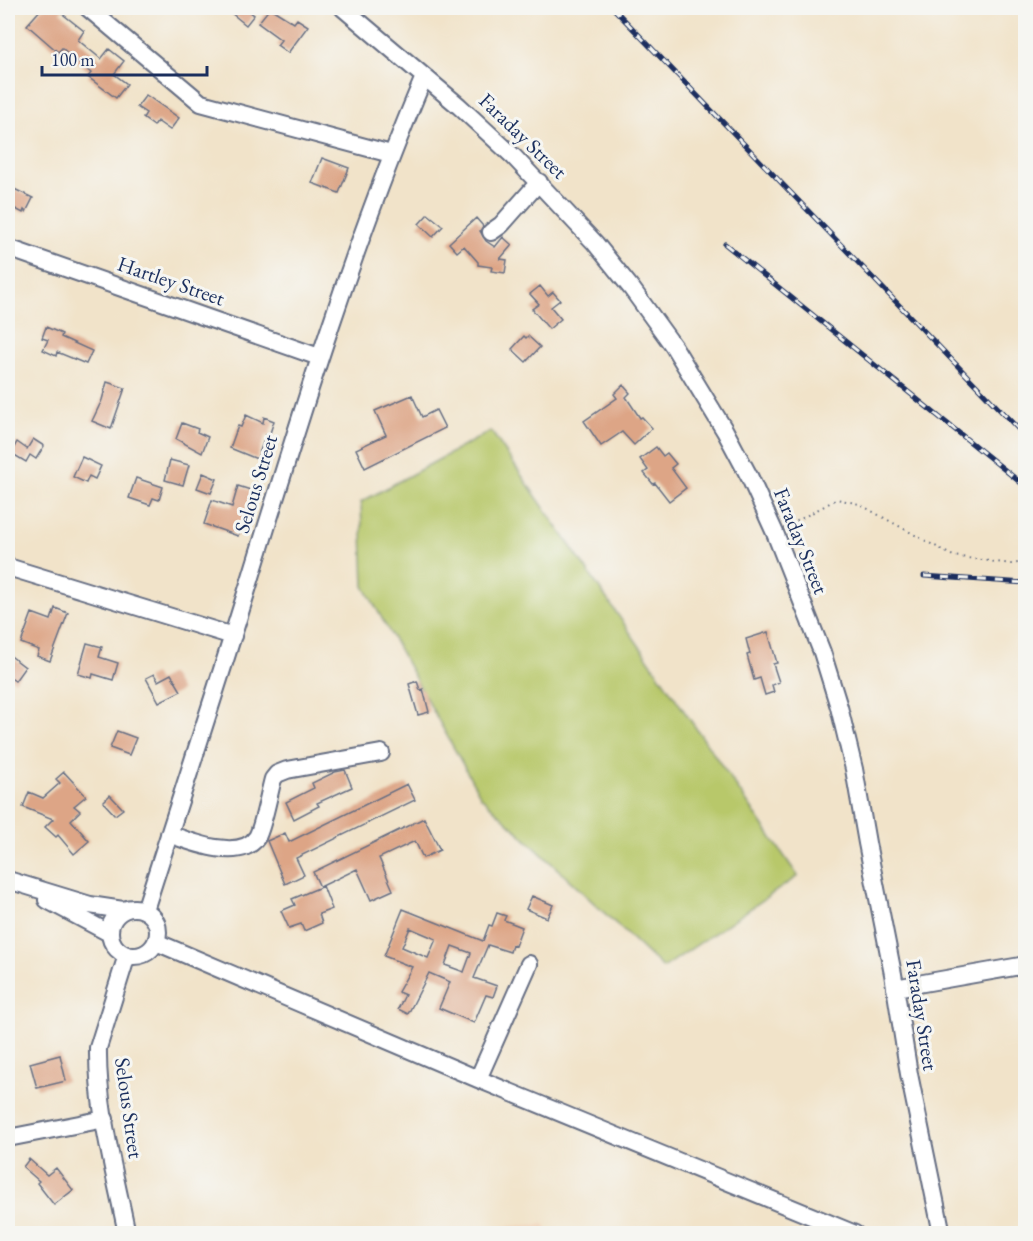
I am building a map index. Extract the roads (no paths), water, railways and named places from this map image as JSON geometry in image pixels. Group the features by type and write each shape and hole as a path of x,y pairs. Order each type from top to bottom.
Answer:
{"street":[{"path":"88,8 201,103 391,154"},
{"name":"Faraday Street","path":"343,8 459,106 539,182 595,243 674,347 750,478 775,533 822,652 839,707 854,769 909,1074 942,1233"},
{"name":"Selous Street","path":"145,910 319,357 391,154 424,77"},
{"path":"492,232 539,182"},
{"name":"Hartley Street","path":"8,249 319,357"},
{"path":"8,567 233,636"},
{"path":"169,834 201,845 237,850 249,845 257,837 273,779 277,774 287,770 381,753"},
{"path":"14,882 90,905 123,910 137,907 145,910 156,920 158,935 156,942 145,953 138,956 127,955 116,948 111,941 109,933 114,917 123,910"},
{"path":"14,882 109,933"},
{"path":"156,942 478,1079 855,1233"},
{"name":"Selous Street","path":"127,955 98,1048 99,1079 105,1119 127,1233"},
{"path":"478,1079 529,964"},
{"path":"895,988 1026,965"},
{"path":"8,1138 105,1119"}],"railway":[{"path":"613,8 1026,437"},
{"path":"725,244 1026,487"},
{"path":"924,576 1026,583"}]}
